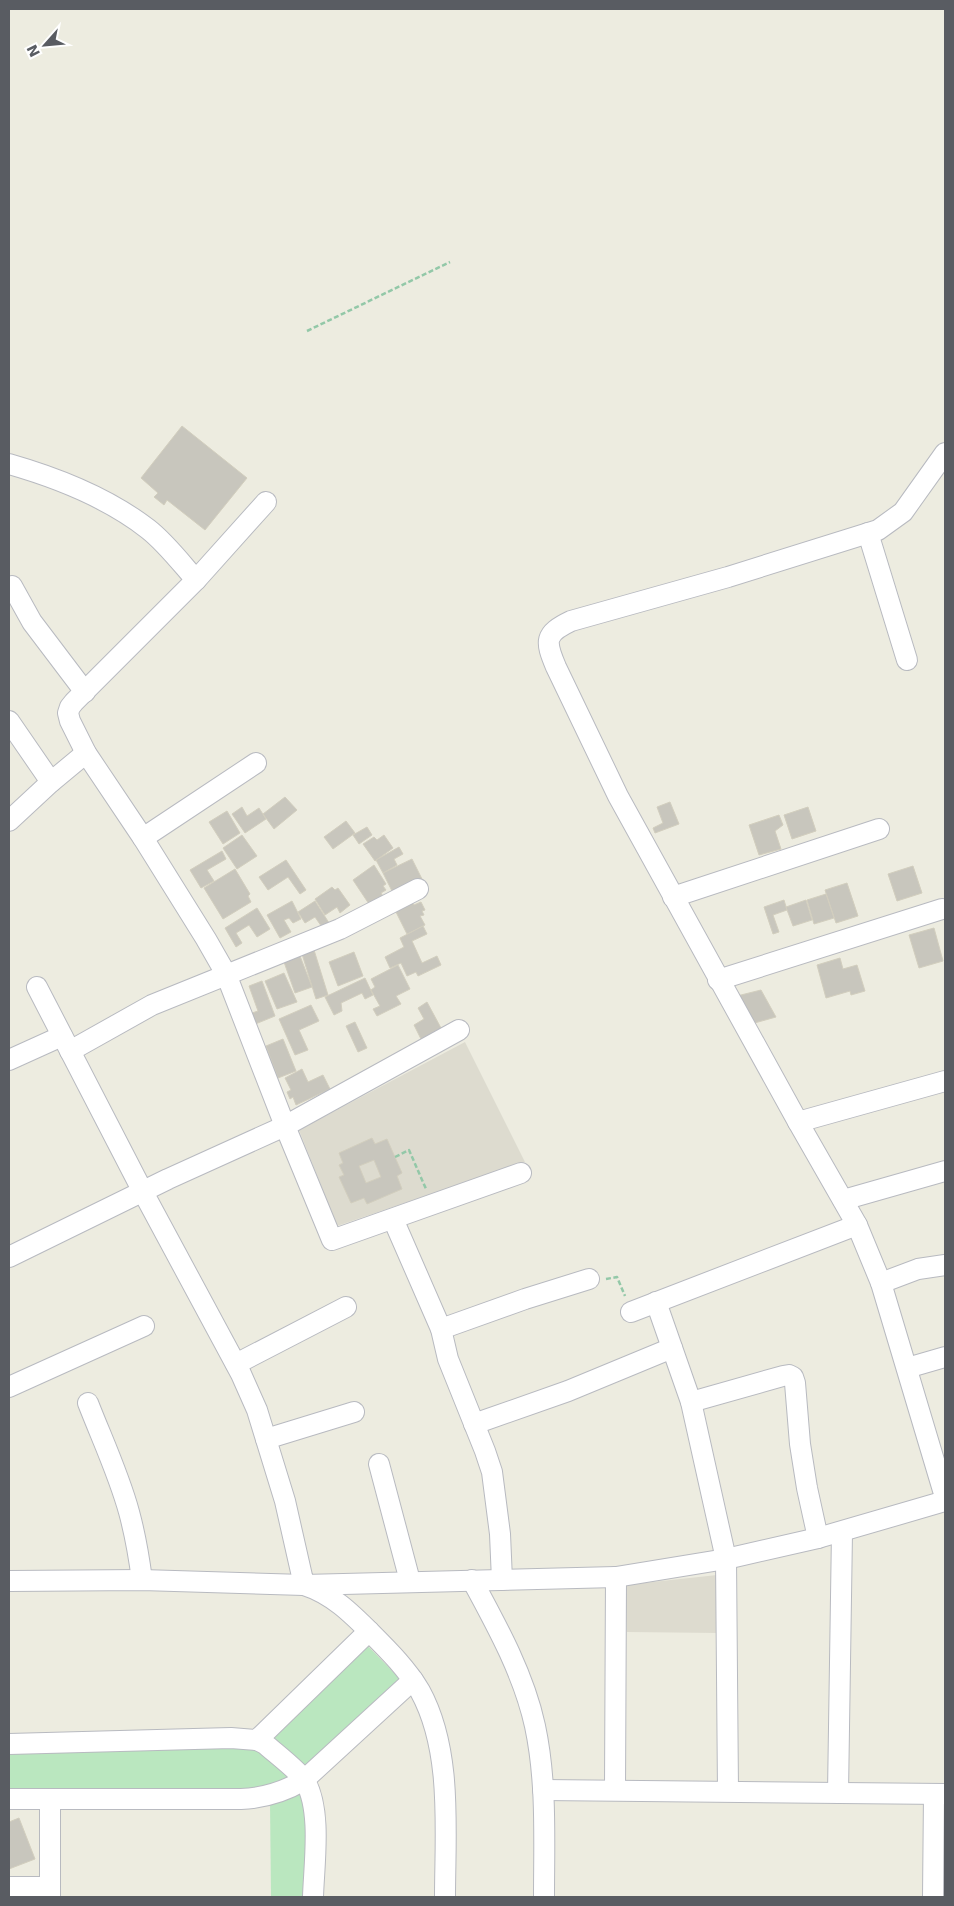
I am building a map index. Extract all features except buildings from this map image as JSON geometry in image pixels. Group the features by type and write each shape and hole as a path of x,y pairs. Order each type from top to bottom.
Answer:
{"street":[{"path":"943,1483 881,1283 857,1225 718,980 618,796 556,668 549,651 548,638 556,628 572,621 728,577 878,530 904,512 945,452"},
{"path":"9,464 90,493 119,508 150,530 196,580"},
{"path":"266,502 196,580 70,707 68,713 70,721 86,753 143,838 226,974 284,1126 332,1240 521,1173"},
{"path":"868,533 907,660"},
{"path":"9,587 12,586 32,622 85,692"},
{"path":"9,721 51,782"},
{"path":"9,821 86,753"},
{"path":"143,838 256,763"},
{"path":"673,897 879,828"},
{"path":"9,1060 66,1043 226,974 340,929 418,889"},
{"path":"718,980 942,909"},
{"path":"37,987 143,1192 236,1364 257,1410 285,1501 304,1585"},
{"path":"9,1257 284,1126 459,1030"},
{"path":"798,1122 945,1081"},
{"path":"843,1200 945,1171"},
{"path":"393,1219 441,1329 448,1359 492,1472 500,1534 502,1580"},
{"path":"631,1312 857,1225"},
{"path":"881,1283 918,1269 945,1265"},
{"path":"441,1329 524,1299 589,1279"},
{"path":"656,1302 691,1402 726,1559 728,1791"},
{"path":"236,1364 346,1307"},
{"path":"9,1387 144,1326"},
{"path":"474,1424 568,1391 672,1348"},
{"path":"907,1368 945,1357"},
{"path":"691,1402 784,1376 789,1375 793,1377 801,1453 818,1538"},
{"path":"88,1403 120,1484 137,1545 142,1580"},
{"path":"266,1439 354,1412"},
{"path":"379,1464 410,1582"},
{"path":"9,1581 142,1580 304,1585 616,1577 726,1559 818,1538 945,1500"},
{"path":"838,1793 842,1532"},
{"path":"615,1790 616,1577"},
{"path":"472,1580 507,1648 528,1701 535,1725 543,1790 544,1897"},
{"path":"304,1585 329,1595 369,1631 413,1680 428,1708 439,1746 443,1771 445,1897"},
{"path":"258,1740 369,1631"},
{"path":"9,1799 256,1798 279,1793 304,1780 413,1680"},
{"path":"9,1744 231,1738 258,1740 265,1744 304,1780 309,1792 314,1818 313,1897"},
{"path":"543,1790 940,1794 933,1897"},
{"path":"9,1888 50,1892 50,1799"}],"path":[{"path":"307,331 450,262"},
{"path":"395,1156 409,1150 432,1204"},
{"path":"589,1279 596,1282 617,1277 631,1312"}],"shaded area":[{"path":"465,1042 525,1162 337,1226 299,1130"},
{"path":"717,1575 719,1633 627,1632 625,1585"}],"green space":[{"path":"366,1644 401,1680 305,1773 270,1737"},
{"path":"254,1745 291,1779 263,1791 9,1790 9,1749"},
{"path":"303,1789 307,1799 308,1897 271,1897 270,1803"}]}
